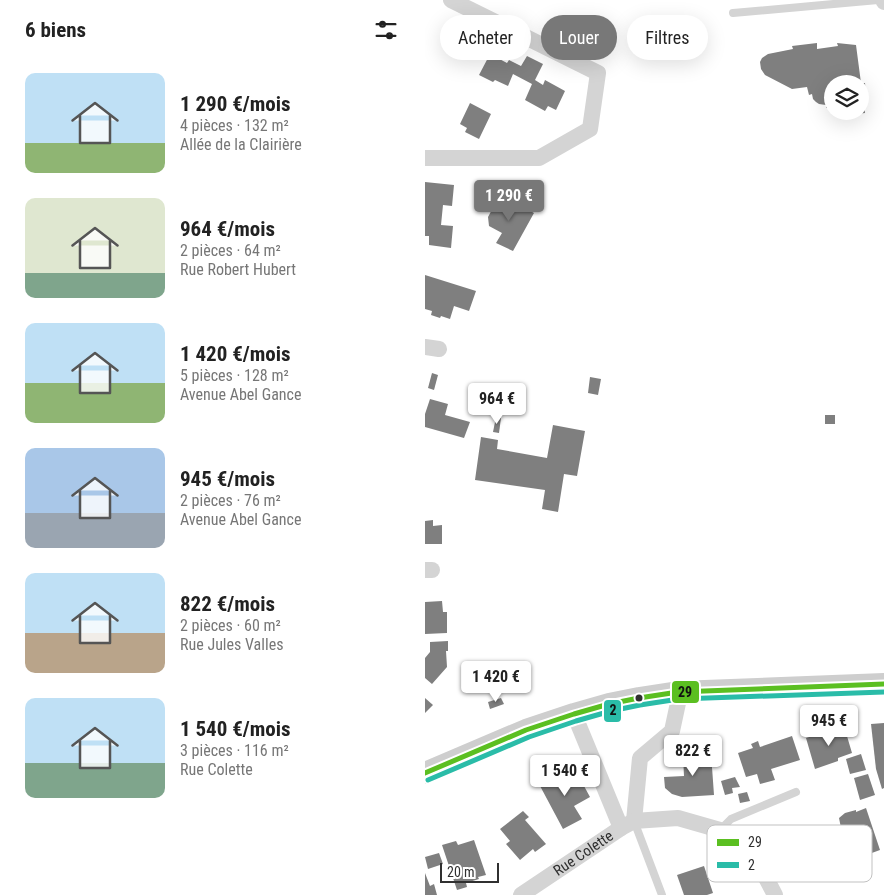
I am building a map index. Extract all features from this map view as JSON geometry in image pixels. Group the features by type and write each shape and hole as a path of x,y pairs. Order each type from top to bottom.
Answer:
{"main road":[{"path":"425,773 526,730 609,704 678,692 884,684"}],"street":[{"path":"425,158 539,158 590,129 598,73 451,0"},
{"path":"628,825 640,758 671,731 678,703 678,692"},
{"path":"574,714 628,825"},
{"path":"628,825 678,818 707,826"},
{"name":"Rue Colette","path":"521,895 628,825"},
{"path":"768,882 775,895"}],"lane":[{"path":"733,13 878,0"},
{"path":"725,825 731,819 796,792"},
{"path":"628,825 662,895"}],"building":[{"path":"817,43 817,49 838,46 837,43 856,45 860,75 824,75 824,105 819,104 813,99 812,94 809,95 807,87 792,89 765,75 761,69 760,62 762,58 768,54 793,49 792,46"},
{"path":"531,58 543,64 535,80 543,85 545,80 565,91 556,110 548,106 545,111 525,100 532,84 513,74 508,86 495,80 493,82 479,75 487,60 501,60 507,63 509,60 521,66 525,60 531,60"},
{"path":"470,103 491,114 479,139 465,132 467,128 460,124"},
{"path":"425,182 454,185 452,206 443,205 441,225 453,226 451,248 429,245 429,236 425,236"},
{"path":"500,195 534,213 513,251 496,243 502,233 489,226 488,217"},
{"path":"425,275 476,291 469,311 454,306 450,319 431,315 432,311 425,309"},
{"path":"432,373 438,375 434,390 428,388"},
{"path":"590,377 601,379 598,395 588,393"},
{"path":"430,399 448,404 445,415 470,422 464,438 425,427 425,414"},
{"path":"825,415 835,415 835,424 825,424"},
{"path":"496,417 501,418 499,433 493,432"},
{"path":"553,425 585,431 577,476 564,474 558,512 542,509 545,490 475,480 481,437 498,440 497,449 547,458"},
{"path":"433,520 433,526 442,525 442,544 425,544 425,521"},
{"path":"442,601 443,612 447,612 447,633 425,634 425,602"},
{"path":"448,641 448,651 446,651 447,667 432,684 425,678 425,658 430,652 430,642"},
{"path":"425,698 433,705 425,713"},
{"path":"501,698 504,704 490,709 488,702"},
{"path":"884,723 884,788 882,789 876,769 871,724"},
{"path":"844,726 852,753 838,758 838,761 815,769 806,738"},
{"path":"792,736 800,760 771,769 775,780 760,784 757,774 746,777 738,753 753,748 751,744 758,741 760,747"},
{"path":"711,753 714,795 682,797 672,794 665,788 664,777 684,776 683,755"},
{"path":"861,754 866,770 850,774 846,759"},
{"path":"565,770 575,776 578,775 590,797 574,806 582,819 563,829 539,784"},
{"path":"868,774 875,795 860,800 854,778"},
{"path":"735,777 740,787 732,788 733,793 725,795 721,781"},
{"path":"747,792 750,801 740,803 738,794"},
{"path":"866,808 872,825 840,825 839,818 845,813 856,810 856,812"},
{"path":"523,811 529,817 525,820 546,844 535,852 533,849 520,860 506,844 510,841 500,829"},
{"path":"872,826 880,850 872,853"},
{"path":"474,840 486,875 466,883 467,887 457,890 442,845 456,841 458,845"},
{"path":"439,853 443,864 428,869 425,857"},
{"path":"704,866 707,882 709,882 713,893 707,895 684,895 677,875"},
{"path":"425,873 430,886 434,884 437,895 425,895"}],"transit line":[{"name":"29","path":"425,773 526,730 609,704 639,698 678,692 884,684"},
{"name":"2","path":"428,780 529,737 576,721 640,705 679,699 884,692"}]}
